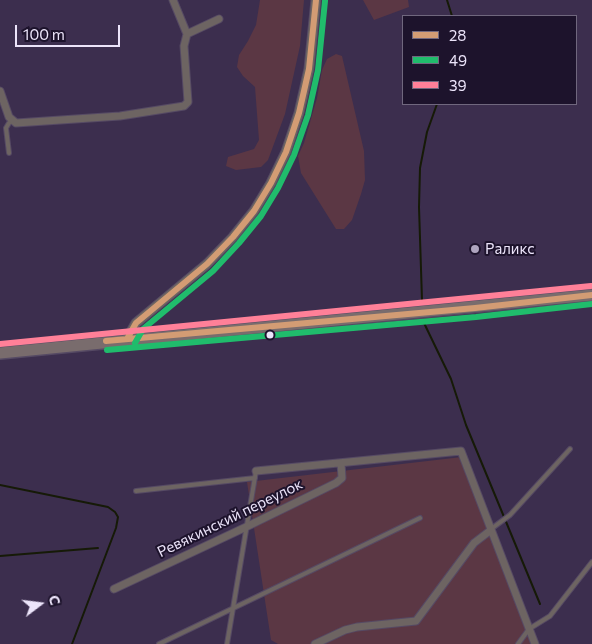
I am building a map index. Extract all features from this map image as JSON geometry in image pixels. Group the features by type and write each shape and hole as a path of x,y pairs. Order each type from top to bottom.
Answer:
{"highway":[{"path":"0,353 128,339 475,308 592,295"}],"street":[{"path":"0,91 9,117 16,123 93,119 184,106 188,102 184,46 186,34 172,0"},
{"path":"128,339 136,323 208,264 233,237 254,212 271,183 286,152 299,113 309,69 316,0"},
{"path":"186,34 219,19"},
{"path":"256,474 341,462 461,451 535,644"},
{"name":"Ревякинский переулок","path":"114,589 246,527 342,478 341,462"},
{"path":"316,644 345,630 357,627 416,620 474,543 491,530"}],"lane":[{"path":"9,153 6,128 13,120"},
{"path":"491,530 510,515 570,449"},
{"path":"136,491 256,474 227,644"},
{"path":"159,644 420,518"},
{"path":"518,644 529,629 550,616 592,562"}],"shaded area":[{"path":"260,0 304,0 300,46 285,114 268,160 261,167 236,170 226,166 228,157 254,149 259,140 255,87 243,76 237,67 239,55 256,25"},
{"path":"363,0 408,0 409,7 374,20"},
{"path":"336,54 342,56 364,151 365,180 352,220 344,229 336,229 301,173 298,156 304,143 317,98 322,70 327,59"},
{"path":"462,457 511,571 538,644 278,644 271,640 247,482"}],"waterway":[{"path":"447,0 452,15"},
{"path":"422,300 419,207 420,168 427,132 437,105"},
{"path":"424,323 451,379 466,425 540,604"},
{"path":"0,485 108,507 118,517 116,528 72,644"},
{"path":"0,556 98,548"}],"transit line":[{"name":"28","path":"127,339 136,323 207,264 233,237 254,211 271,183 286,152 299,113 309,69 316,0"},
{"name":"49","path":"135,343 143,329 213,271 239,243 261,216 278,188 294,155 308,115 318,70 325,1"},
{"name":"39","path":"0,344 591,286"},
{"name":"28","path":"106,341 475,308 592,295"},
{"name":"49","path":"107,350 476,317 592,304"}],"place":[{"name":"Раликс","path":"475,249"}]}
